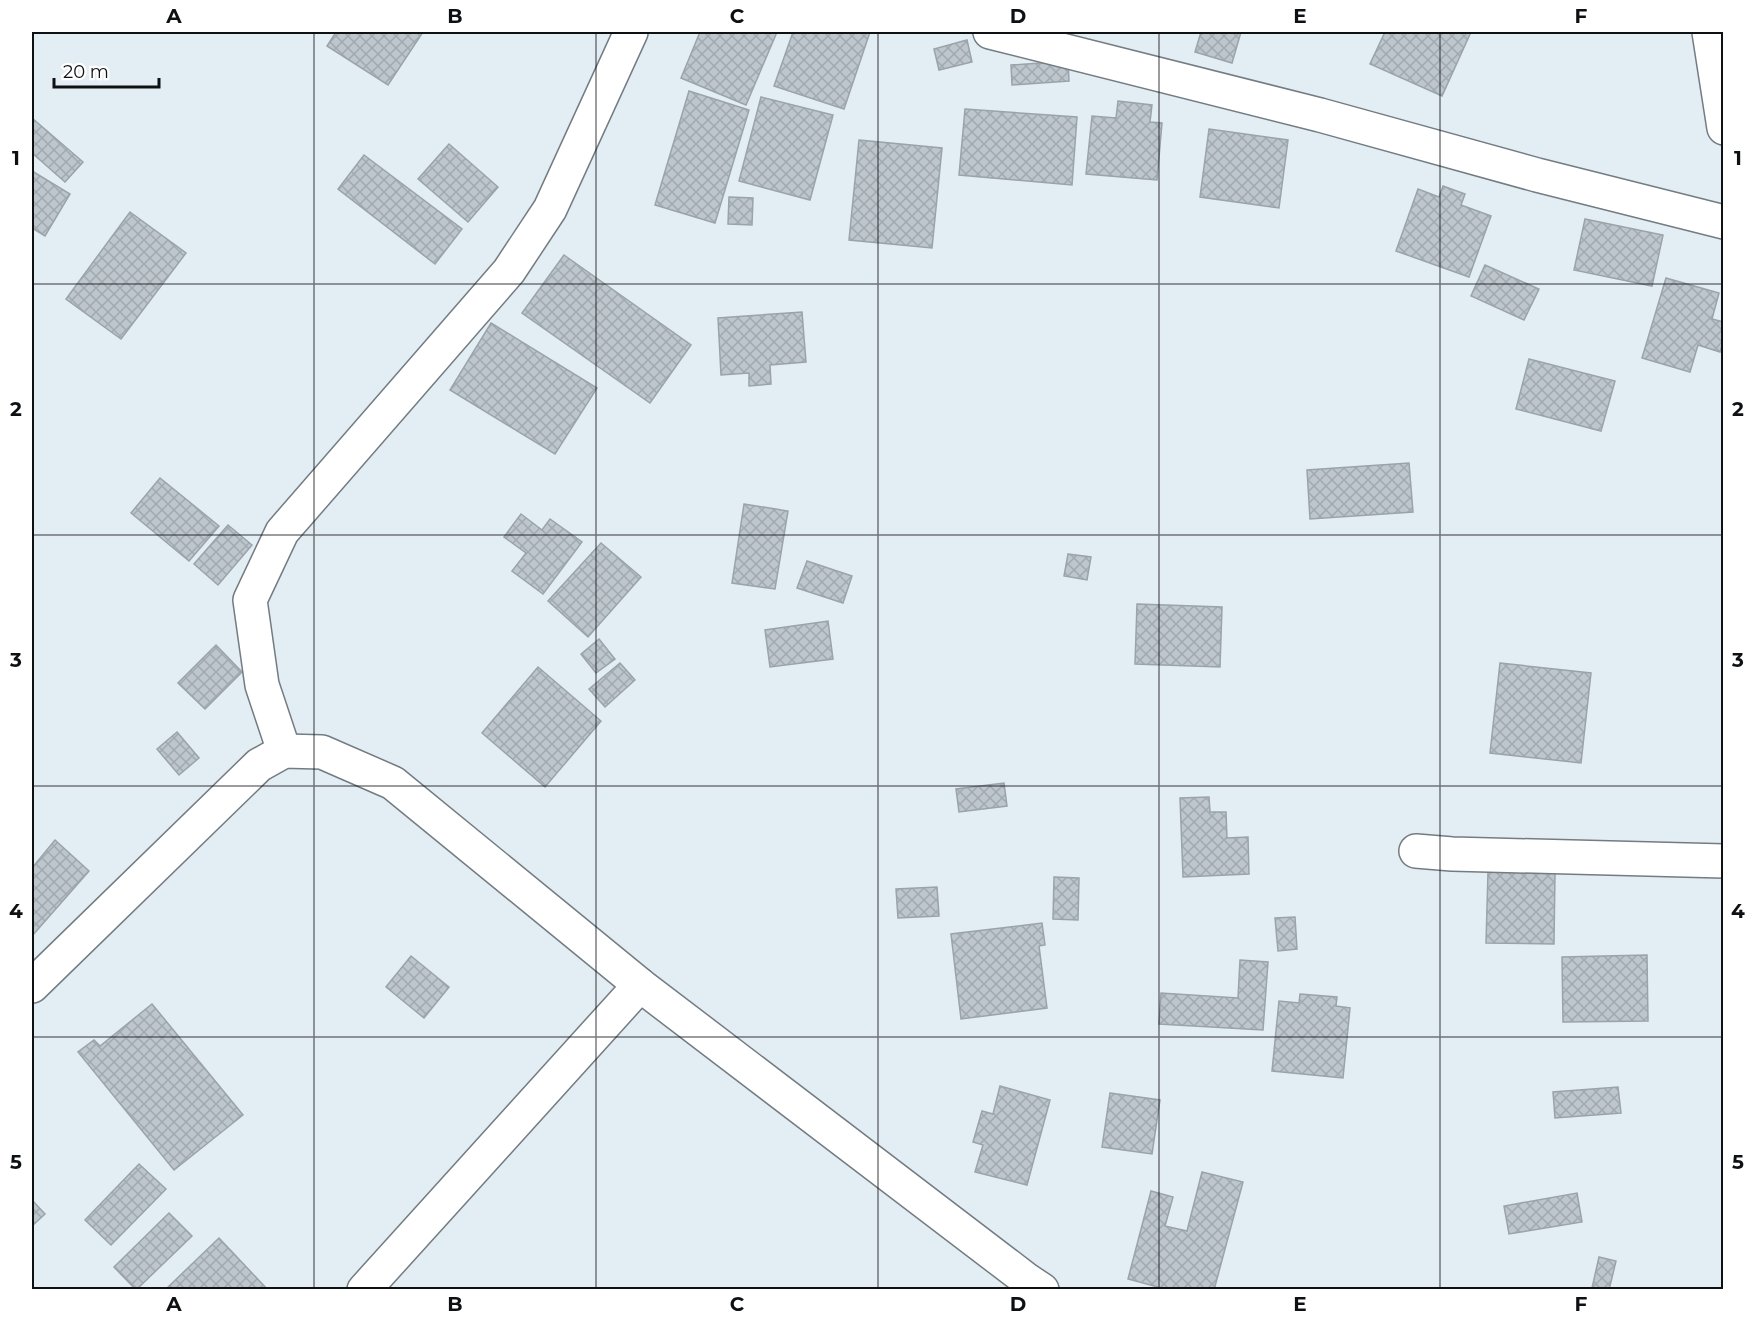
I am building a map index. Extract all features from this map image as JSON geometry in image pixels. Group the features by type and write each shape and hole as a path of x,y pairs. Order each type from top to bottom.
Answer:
{"street":[{"path":"284,751 262,685 250,600 282,532 509,270 550,209 631,32"},
{"path":"990,32 1320,115 1537,175 1724,222"},
{"path":"1709,32 1724,128"},
{"path":"32,986 259,765 284,751 322,752 393,783 640,985 853,1149 1042,1290"},
{"path":"1416,850 1464,855 1724,861"},
{"path":"364,1290 640,985"}],"building":[{"path":"336,32 423,32 388,85 327,46"},
{"path":"700,32 777,32 746,105 681,78"},
{"path":"793,32 870,32 844,109 774,86"},
{"path":"1201,32 1241,32 1232,63 1195,52"},
{"path":"1385,32 1471,32 1442,96 1370,64"},
{"path":"967,40 972,62 939,70 934,49"},
{"path":"1068,61 1069,81 1012,85 1011,65"},
{"path":"689,91 749,110 715,223 655,205"},
{"path":"761,97 833,115 810,200 739,181"},
{"path":"1118,101 1152,105 1150,122 1162,123 1157,180 1086,174 1092,116 1116,118"},
{"path":"965,109 1077,117 1072,185 959,175"},
{"path":"32,118 83,162 65,182 32,153"},
{"path":"1209,129 1288,140 1279,208 1200,197"},
{"path":"859,140 942,148 932,248 849,240"},
{"path":"449,144 498,187 468,222 418,179"},
{"path":"364,155 462,229 435,264 338,189"},
{"path":"32,171 70,194 45,236 32,228"},
{"path":"1443,186 1465,194 1461,205 1491,216 1469,277 1396,251 1418,189 1439,197"},
{"path":"729,197 753,198 752,225 728,224"},
{"path":"130,212 186,253 121,339 66,299"},
{"path":"1585,219 1663,235 1652,286 1574,270"},
{"path":"564,255 691,345 650,403 522,313"},
{"path":"1485,265 1539,289 1524,320 1471,296"},
{"path":"1666,278 1719,293 1712,319 1724,322 1724,339 1720,352 1698,345 1690,372 1642,358"},
{"path":"802,312 806,362 770,365 771,384 749,386 749,373 721,375 718,318"},
{"path":"491,323 597,388 555,454 450,390"},
{"path":"1529,359 1615,381 1601,431 1516,409"},
{"path":"1409,463 1413,512 1310,519 1307,470"},
{"path":"160,478 219,526 189,561 131,513"},
{"path":"744,504 788,511 775,589 732,583"},
{"path":"521,514 542,530 550,519 582,542 543,594 512,571 526,553 504,537"},
{"path":"228,525 252,545 218,585 194,564"},
{"path":"601,543 641,577 588,637 548,601"},
{"path":"1068,554 1091,557 1087,580 1064,576"},
{"path":"807,561 852,576 843,603 797,588"},
{"path":"1137,604 1222,607 1220,667 1135,664"},
{"path":"828,621 833,659 770,667 765,630"},
{"path":"599,639 615,659 596,673 581,654"},
{"path":"216,645 242,672 205,709 178,683"},
{"path":"620,663 635,680 605,707 589,689"},
{"path":"1500,663 1591,673 1581,763 1490,753"},
{"path":"538,667 601,721 545,787 482,733"},
{"path":"177,732 199,758 179,775 157,749"},
{"path":"1004,783 1007,806 959,812 956,789"},
{"path":"1209,797 1210,812 1226,812 1227,838 1248,837 1249,874 1183,877 1180,798"},
{"path":"55,840 89,871 32,936 32,868"},
{"path":"1488,872 1555,873 1554,944 1486,943"},
{"path":"1054,877 1079,878 1078,920 1053,919"},
{"path":"937,887 939,916 898,918 896,889"},
{"path":"1295,917 1297,949 1278,951 1275,918"},
{"path":"1042,923 1045,945 1039,946 1047,1008 961,1019 951,934"},
{"path":"1647,955 1648,1021 1563,1022 1562,957"},
{"path":"411,956 449,987 424,1018 386,987"},
{"path":"1240,960 1268,962 1263,1030 1159,1024 1161,993 1238,998"},
{"path":"1300,994 1337,997 1336,1006 1350,1008 1343,1078 1272,1071 1279,1001 1299,1003"},
{"path":"152,1004 243,1115 174,1170 78,1052 94,1040 100,1046"},
{"path":"1000,1086 1050,1100 1027,1185 975,1172 983,1145 973,1142 982,1111 993,1114"},
{"path":"1618,1087 1621,1113 1555,1118 1553,1092"},
{"path":"1110,1093 1160,1100 1152,1154 1102,1147"},
{"path":"139,1164 166,1189 111,1245 85,1220"},
{"path":"1202,1172 1243,1182 1214,1290 1169,1290 1128,1279 1151,1191 1173,1197 1165,1226 1187,1231"},
{"path":"1577,1193 1582,1222 1509,1234 1504,1206"},
{"path":"32,1200 45,1214 32,1226"},
{"path":"169,1213 192,1236 136,1290 114,1267"},
{"path":"219,1238 268,1290 165,1290"},
{"path":"1599,1257 1616,1261 1609,1290 1592,1288"}]}
